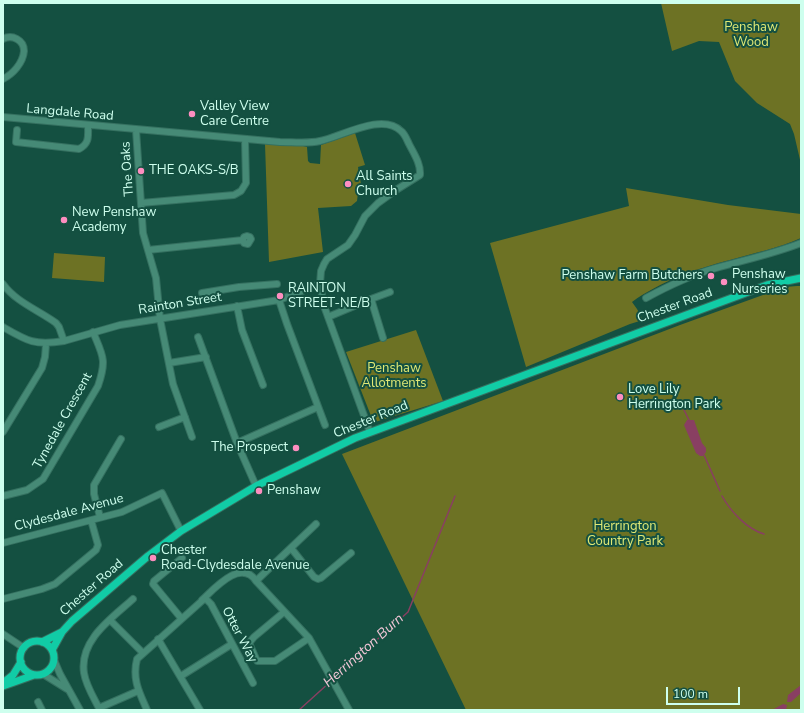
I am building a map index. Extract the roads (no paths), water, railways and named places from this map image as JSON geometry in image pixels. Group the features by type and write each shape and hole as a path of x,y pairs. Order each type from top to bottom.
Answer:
{"main road":[{"name":"Chester Road","path":"62,632 72,621 148,556 181,531 256,486 355,438 767,285 799,279"},
{"path":"3,683 13,675 21,662 21,653 24,648 30,643 42,642 62,632"},
{"path":"52,650 62,632"},
{"path":"3,686 34,675 43,674 51,668 54,660 52,650 48,645 42,642"},
{"path":"21,662 26,670 34,675"}],"street":[{"path":"3,39 8,37 17,39 22,44 24,53 16,70 3,79"},
{"name":"Langdale Road","path":"3,117 280,142 319,141 367,125 391,125 401,131 406,138 416,157 420,176 396,190 370,211 348,244 327,259 321,271 320,284"},
{"path":"17,130 16,142 79,148 84,146 88,139 88,125"},
{"name":"The Oaks","path":"136,130 143,234 156,278 160,318 173,384 192,437"},
{"path":"141,203 234,195 241,191 246,183 244,139"},
{"path":"148,250 242,240"},
{"path":"646,298 684,279 774,253 801,243"},
{"path":"3,284 6,289 21,301 56,323 64,341"},
{"path":"202,293 239,287 278,284"},
{"path":"320,284 324,306 370,432"},
{"name":"Rainton Street","path":"46,344 64,341 120,325 279,300 320,284"},
{"path":"328,317 390,292"},
{"path":"371,299 383,338"},
{"path":"279,300 325,425"},
{"path":"240,306 242,330 263,385"},
{"path":"3,327 30,342 46,344 42,368 3,432"},
{"name":"Tynedale Crescent","path":"3,496 26,490 43,480 98,386 103,374 104,362 93,332"},
{"path":"198,337 237,443 256,486"},
{"path":"169,363 206,357"},
{"path":"237,443 318,407"},
{"path":"158,427 185,417"},
{"path":"100,517 94,494 94,485 121,439"},
{"name":"Clydesdale Avenue","path":"3,543 122,512 162,493 181,531"},
{"path":"3,599 56,584 96,550 98,545 91,520"},
{"path":"256,581 316,524"},
{"path":"291,548 314,577 318,579 351,554"},
{"path":"181,618 153,584 154,581 182,558"},
{"path":"147,710 138,691 134,671 137,659 230,575 242,572 254,577 309,638 349,710"},
{"path":"133,599 98,632 89,644 84,660 84,673 88,686 100,709 138,691"},
{"name":"Otter Way","path":"203,600 207,600 210,604 253,683"},
{"path":"284,612 249,643 257,661 275,661 309,638"},
{"path":"110,620 143,653"},
{"path":"3,634 24,648"},
{"path":"158,639 200,710"},
{"path":"181,676 232,644"},
{"path":"54,660 80,710"},
{"path":"43,674 56,680 70,691"}],"waterway":[{"path":"681,404 689,420"},
{"path":"704,455 720,491"},
{"name":"Herrington Burn","path":"334,678 408,612 455,496"},
{"path":"722,496 740,519 758,532 764,534"},
{"name":"Herrington Burn","path":"299,710 330,682"}],"place":[{"name":"Valley View Care Centre","path":"192,114"},
{"name":"THE OAKS-S/B","path":"141,171"},
{"name":"All Saints Church","path":"348,184"},
{"name":"New Penshaw Academy","path":"64,220"},
{"name":"Penshaw Farm Butchers","path":"711,276"},
{"name":"Penshaw Nurseries","path":"724,282"},
{"name":"RAINTON STREET-NE/B","path":"280,296"},
{"name":"Love Lily Herrington Park","path":"620,397"},
{"name":"The Prospect","path":"296,448"},
{"name":"Penshaw","path":"259,491"},
{"name":"Chester Road-Clydesdale Avenue","path":"153,558"}],"park label":[{"name":"Penshaw Wood","path":"751,36"},
{"name":"Penshaw Allotments","path":"394,376"},
{"name":"Herrington Country Park","path":"625,534"}]}
